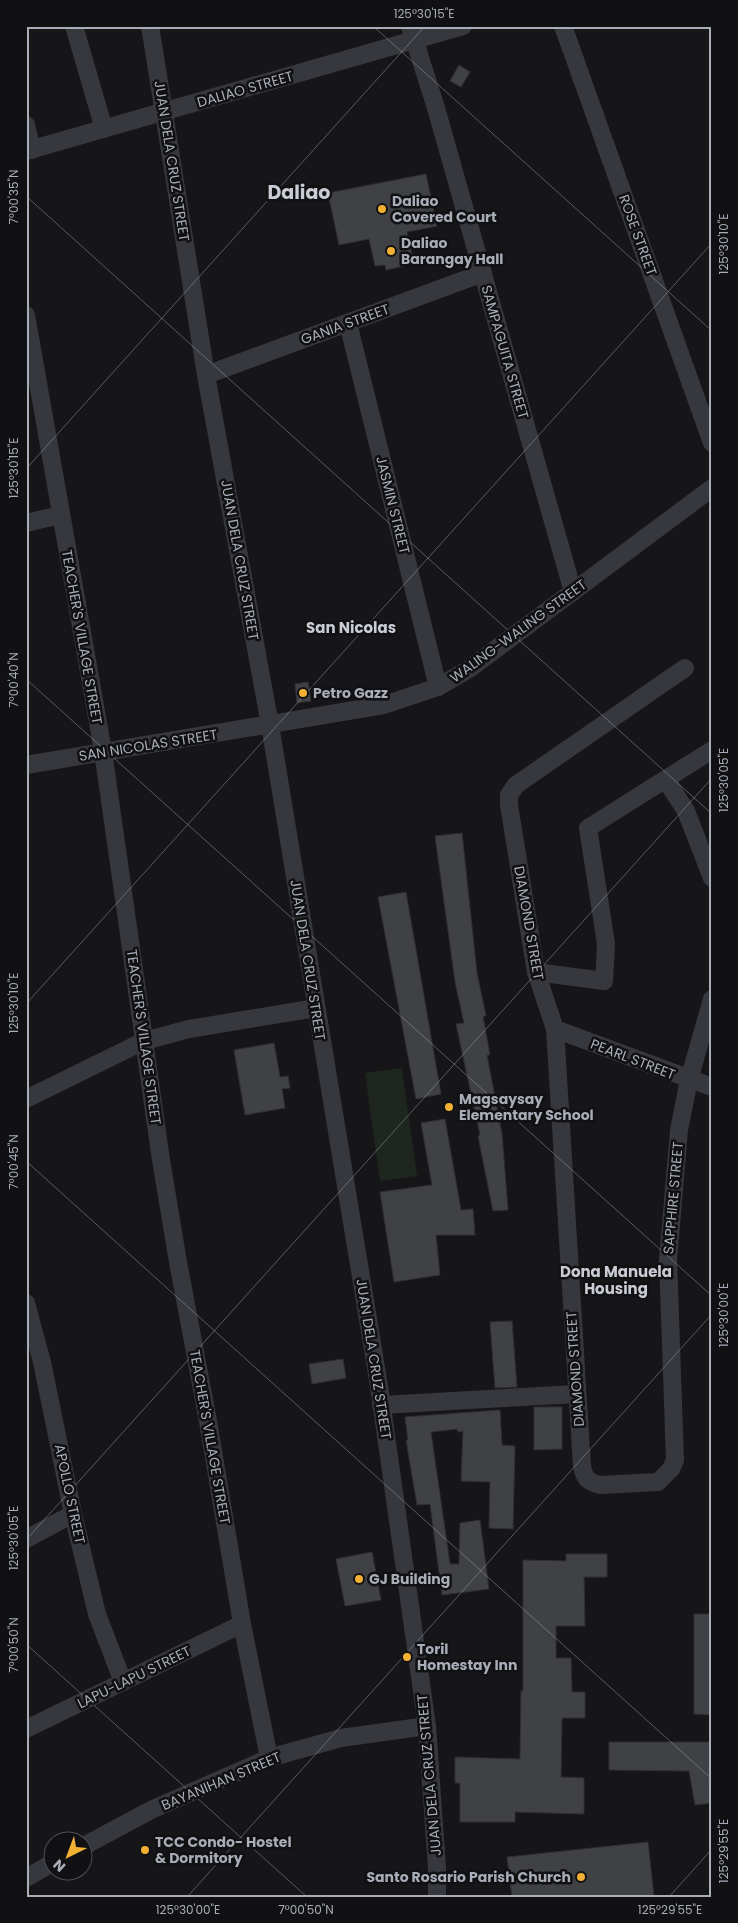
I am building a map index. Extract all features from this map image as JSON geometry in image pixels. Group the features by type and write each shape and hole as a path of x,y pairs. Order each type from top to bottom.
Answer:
{"street":[{"path":"74,26 104,129"},
{"name":"JUAN DELA CRUZ STREET","path":"150,26 206,375 270,725 381,1405 427,1726 437,1868 437,1897"},
{"name":"DALIAO STREET","path":"29,150 165,112 412,33 463,26"},
{"name":"ROSE STREET","path":"563,26 712,444"},
{"name":"SAMPAGUITA STREET","path":"412,33 483,273 573,592"},
{"path":"26,125 29,150"},
{"name":"GANIA STREET","path":"206,375 483,273"},
{"name":"TEACHER'S VILLAGE STREET","path":"26,315 103,751 171,1216 242,1624 269,1758"},
{"name":"JASMIN STREET","path":"348,323 438,687"},
{"name":"WALING-WALING STREET","path":"270,725 384,705 438,687 469,669 712,488"},
{"path":"26,523 60,515"},
{"name":"DIAMOND STREET","path":"584,1476 576,1394 555,1029 536,972 509,805 509,795 516,785 530,774 685,668"},
{"name":"SAN NICOLAS STREET","path":"26,766 103,751 270,725"},
{"path":"536,972 604,980 606,944 588,828 712,750"},
{"path":"666,780 686,811 712,878"},
{"name":"SAPPHIRE STREET","path":"584,1476 591,1483 600,1485 658,1482 665,1477 675,1460 668,1260 679,1130 689,1080 712,1000"},
{"path":"26,1099 144,1041 189,1029 316,1008"},
{"name":"PEARL STREET","path":"555,1029 712,1087"},
{"name":"APOLLO STREET","path":"26,1303 34,1365 97,1614 123,1682"},
{"path":"381,1405 576,1394"},
{"path":"26,1539 73,1514"},
{"name":"LAPU-LAPU STREET","path":"26,1729 242,1624"},
{"name":"BAYANIHAN STREET","path":"92,1842 151,1810 269,1758 341,1738 427,1726"},
{"path":"26,1878 42,1869"}],"shaded area":[{"path":"402,1068 417,1176 380,1181 365,1073"}],"building":[{"path":"459,65 470,72 461,87 450,81"},
{"name":"Daliao Covered Court","path":"426,174 437,226 407,232 413,259 404,261 405,266 386,270 385,265 375,266 369,239 339,245 328,193"},
{"name":"Petro Gazz","path":"308,682 311,701 297,703 295,684"},
{"path":"462,833 477,973 486,1016 483,1016 490,1055 487,1055 502,1134 508,1210 493,1211 478,1136 480,1135 456,1024 464,1023 455,982 435,836"},
{"path":"406,892 441,1094 416,1099 378,897"},
{"path":"274,1043 280,1077 288,1076 290,1088 282,1089 285,1108 245,1115 234,1050"},
{"path":"445,1119 461,1210 473,1209 475,1235 436,1235 440,1275 394,1282 380,1192 432,1185 421,1123"},
{"path":"512,1321 517,1387 495,1388 490,1322"},
{"path":"343,1359 346,1378 312,1384 309,1364"},
{"path":"534,1407 562,1407 562,1449 534,1450"},
{"path":"500,1410 502,1445 515,1446 513,1529 489,1528 490,1482 461,1481 463,1431 458,1432 457,1429 431,1432 450,1564 459,1564 460,1523 480,1520 489,1589 442,1595 430,1504 417,1505 406,1440 408,1440 405,1417"},
{"name":"GJ Building","path":"372,1552 381,1600 345,1606 336,1559"},
{"path":"566,1554 607,1554 607,1577 584,1577 585,1626 556,1626 556,1658 571,1658 572,1692 585,1692 585,1718 562,1718 561,1777 584,1778 584,1814 515,1812 515,1822 460,1822 460,1783 455,1783 455,1757 520,1759 521,1691 523,1691 523,1560 566,1561"},
{"path":"694,1614 712,1614 712,1715 694,1714"},
{"path":"609,1742 712,1742 712,1803 695,1805 689,1771 609,1770"},
{"name":"Santo Rosario Parish Church","path":"648,1842 654,1897 512,1897 507,1857"}],"place":[{"name":"Daliao Covered Court","path":"382,209"},
{"name":"Daliao Barangay Hall","path":"391,251"},
{"name":"Petro Gazz","path":"303,693"},
{"name":"Magsaysay Elementary School","path":"449,1107"},
{"name":"GJ Building","path":"359,1579"},
{"name":"Toril Homestay Inn","path":"407,1657"},
{"name":"TCC Condo- Hostel & Dormitory","path":"145,1850"},
{"name":"Santo Rosario Parish Church","path":"581,1877"}],"district":[{"name":"Daliao","path":"299,192"},
{"name":"San Nicolas","path":"351,628"},
{"name":"Dona Manuela Housing","path":"616,1280"}]}
